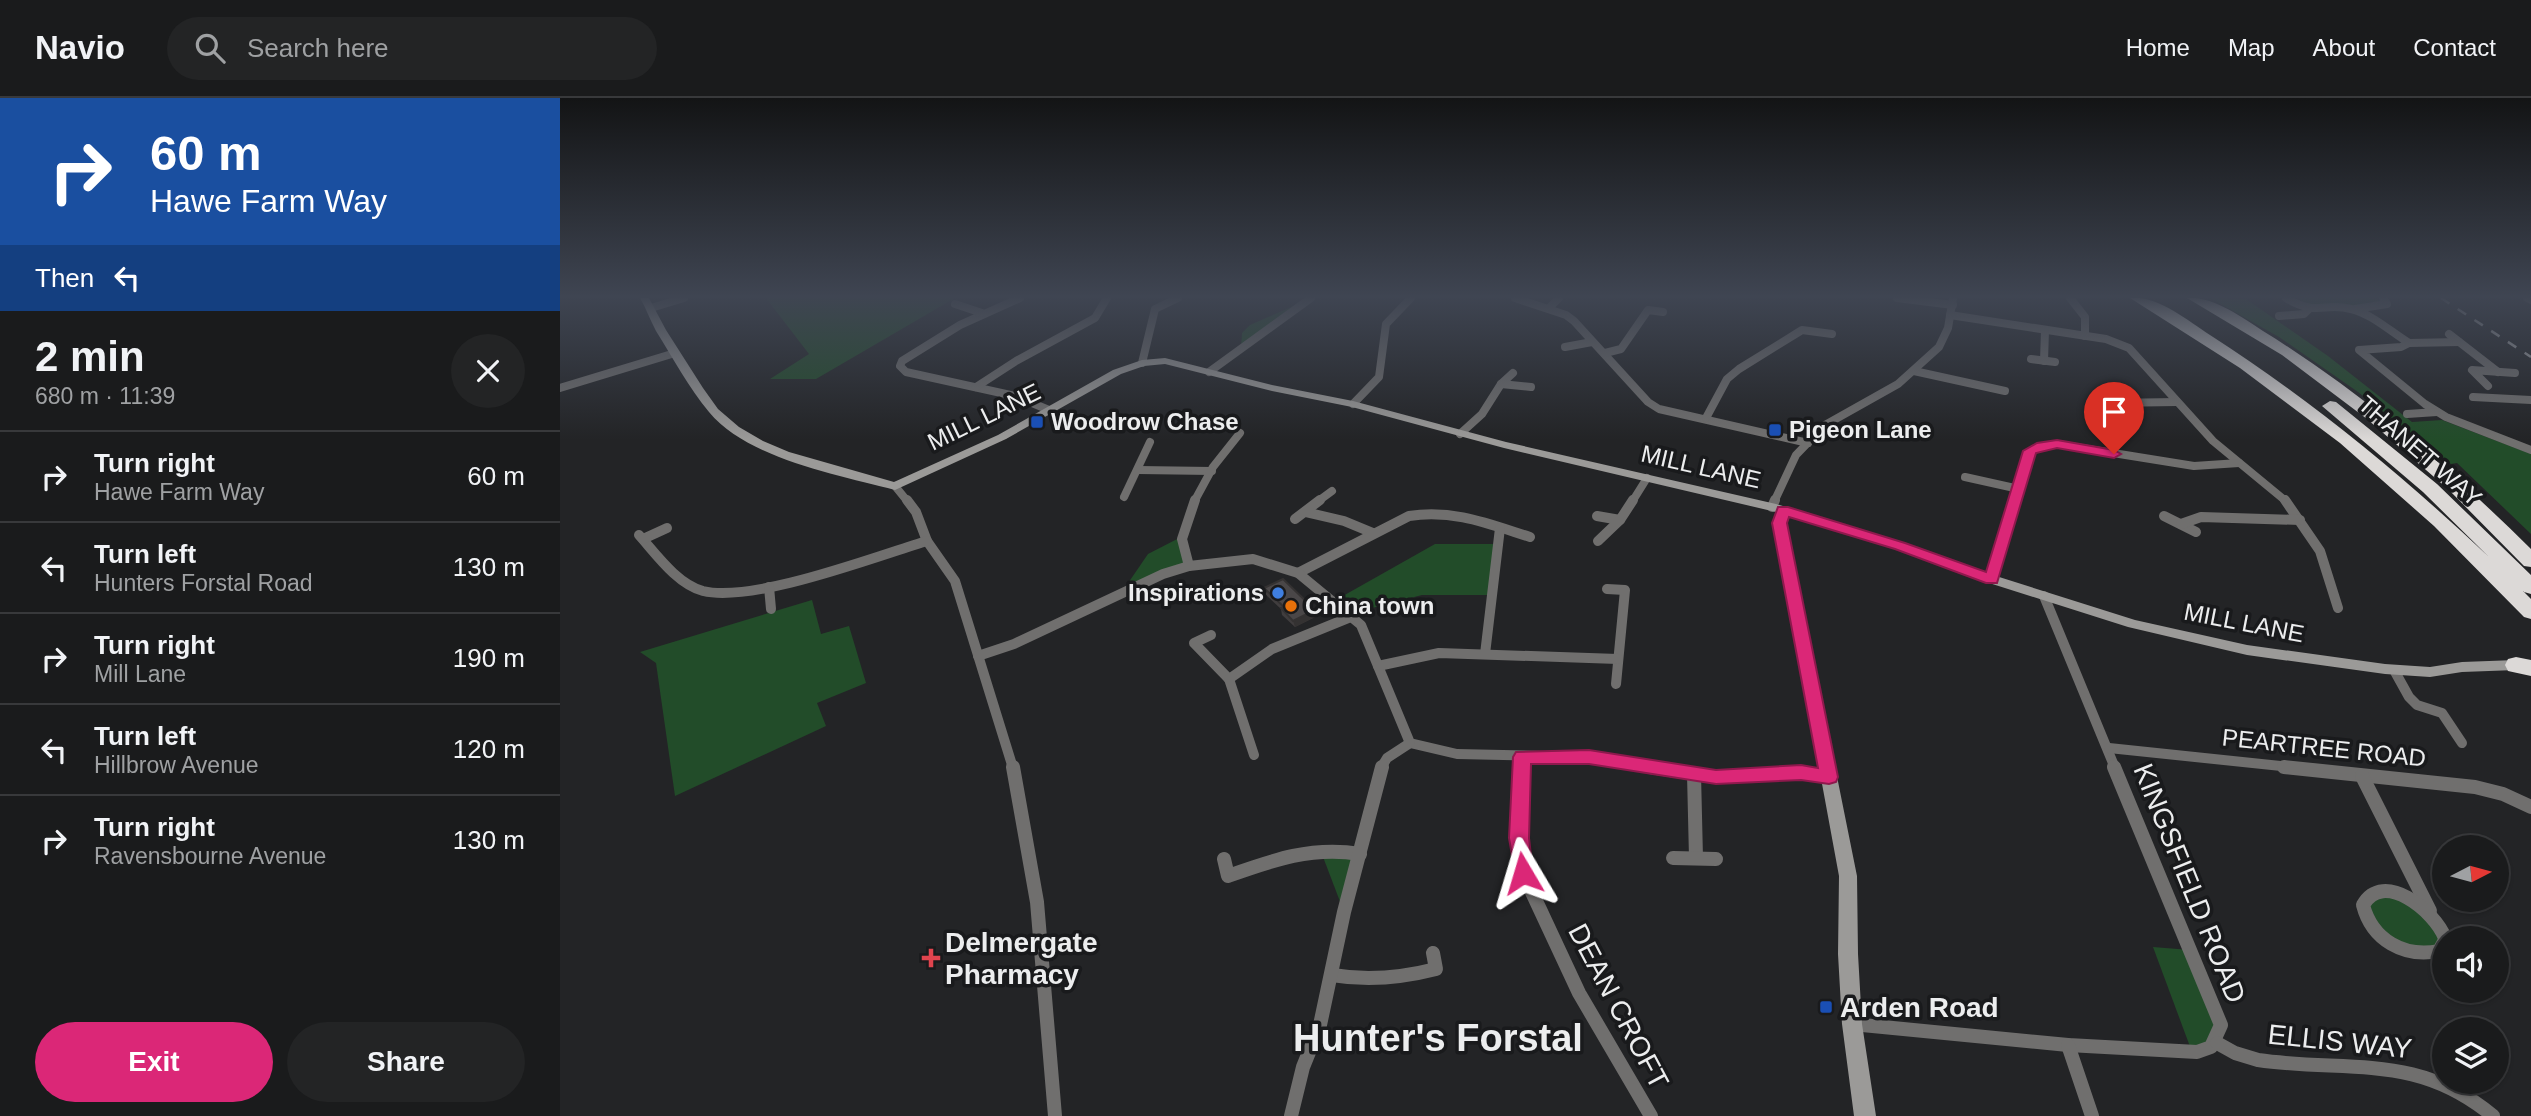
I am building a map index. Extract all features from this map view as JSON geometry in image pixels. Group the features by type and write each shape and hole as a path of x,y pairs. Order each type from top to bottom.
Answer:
{"highway":[{"path":"2216,346 2248,365 2351,440 2423,504 2531,612"},
{"name":"THANET WAY","path":"2239,346 2357,427 2430,488 2531,587"},
{"name":"THANET WAY","path":"2276,346 2377,416 2443,474 2531,562"}],"street":[{"path":"671,346 688,368 698,391 714,412 740,436 773,450 895,486 916,512 927,541 955,581 1013,766 1037,902 1055,1116"},
{"path":"928,346 902,361 900,366 906,372 1015,396 1049,411"},
{"path":"976,387 1046,346"},
{"path":"1142,363 1147,346"},
{"path":"1209,372 1246,346"},
{"path":"1353,404 1379,377 1383,346"},
{"path":"1565,347 1573,346"},
{"path":"1596,346 1648,402 1659,409 1808,443"},
{"path":"1605,353 1621,349 1623,346"},
{"path":"1706,418 1727,379 1777,346"},
{"path":"1864,1116 1852,1024 1848,954 1848,876 1777,509 1787,470 1796,455 1825,425 1898,384 1937,346"},
{"path":"2044,346 2044,360"},
{"path":"2124,346 2213,441 2269,484 2289,504 2320,551 2338,608"},
{"path":"2404,346 2360,350 2437,412 2531,450"},
{"path":"2465,346 2482,356 2498,372"},
{"path":"560,388 675,353"},
{"path":"2031,359 2055,362"},
{"name":"MILL LANE","path":"895,486 1002,437 1117,372 1142,363 1177,363 1777,509 1900,546 1991,579 2133,624 2247,650 2394,670 2430,672 2462,667 2526,667"},
{"path":"2499,398 2472,370 2515,373"},
{"path":"1914,371 2005,391"},
{"path":"1460,434 1482,414 1501,384 1513,373"},
{"path":"1501,384 1531,387"},
{"path":"2473,397 2531,400"},
{"path":"2108,403 2177,402"},
{"path":"2407,414 2437,412"},
{"path":"1189,566 1182,542 1184,528 1226,446 1240,433"},
{"path":"1124,497 1150,442"},
{"path":"1991,579 2030,451 2057,444 2194,466 2239,463"},
{"path":"1138,470 1212,471"},
{"path":"1965,477 2019,489"},
{"path":"1598,541 1620,520 1647,478"},
{"path":"1295,519 1332,491"},
{"path":"1297,573 1409,516 1441,510 1530,537"},
{"path":"1305,512 1343,521 1373,533"},
{"path":"1597,516 1620,520"},
{"path":"2164,516 2196,532"},
{"path":"2181,524 2201,517 2300,520"},
{"path":"667,528 641,537 674,571 702,591 737,593 769,587 927,541"},
{"path":"1485,654 1500,528"},
{"path":"978,656 1014,644 1163,574 1189,566 1253,559 1297,573 1361,625 1410,743"},
{"path":"769,587 771,609"},
{"path":"1607,589 1625,590 1616,684"},
{"name":"KINGSFIELD ROAD","path":"1852,1024 2068,1045 2197,1052 2209,1051 2217,1043 2221,1025 2109,748 2044,596"},
{"path":"1230,679 1246,663 1257,657 1293,639 1353,616"},
{"path":"1210,635 1194,643 1230,679 1254,755"},
{"path":"1378,666 1439,653 1618,659"},
{"path":"2394,670 2417,705 2442,713 2462,743"},
{"path":"1291,1116 1303,1067 1320,1025 1344,912 1379,773 1387,758 1410,743 1457,754 1589,757 1694,774 1752,777 1801,772 1829,777"},
{"name":"PEARTREE ROAD","path":"2109,748 2475,786 2531,807"},
{"name":"DEAN CROFT","path":"1522,757 1519,838 1523,873 1579,993 1651,1116"},
{"path":"1694,774 1696,858"},
{"path":"2362,776 2432,914 2441,926"},
{"path":"1224,859 1228,876 1311,849 1335,848 1360,854"},
{"path":"1673,858 1716,859"},
{"path":"2432,914 2409,898 2384,892 2367,898 2364,905 2369,923 2378,933 2403,950 2432,953"},
{"path":"1332,975 1361,981 1395,980 1436,969 1433,953"},
{"name":"ELLIS WAY","path":"2217,1043 2244,1058 2418,1073 2464,1093 2493,1116"},
{"path":"2068,1045 2092,1116"}],"green space":[{"path":"802,346 873,346 816,379 770,379 809,354"},
{"path":"2291,346 2313,346 2412,422 2442,420 2531,454 2531,534 2457,463 2451,464 2358,392"},
{"path":"1183,536 1189,566 1122,592 1148,554"},
{"path":"1435,544 1498,544 1491,595 1422,595 1349,614 1334,601"},
{"path":"812,600 821,634 849,626 866,683 817,703 826,726 675,796 656,663 640,652"},
{"path":"1320,849 1360,854 1344,912"},
{"path":"2396,894 2434,926 2432,926 2430,954 2378,933 2367,898"},
{"path":"2153,947 2190,950 2221,1025 2217,1042 2192,1052"}],"building":[{"path":"1283,579 1315,610 1293,621 1281,608 1284,607 1264,588"}],"railway":[{"path":"2513,346 2531,357"}],"place":[{"name":"Woodrow Chase","path":"1037,422"},
{"name":"Pigeon Lane","path":"1775,430"},
{"name":"Inspirations","path":"1278,593"},
{"name":"China town","path":"1291,606"},
{"name":"Delmergate Pharmacy","path":"931,958"},
{"name":"Arden Road","path":"1826,1007"}],"district":[{"name":"Hunter's Forstal","path":"1438,1038"}],"route":[{"path":"1523,873 1519,838 1522,757 1589,757 1716,777 1752,777 1801,772 1829,777 1780,523 1783,510 1900,546 1991,579 2030,451 2057,444 2114,454"}]}
